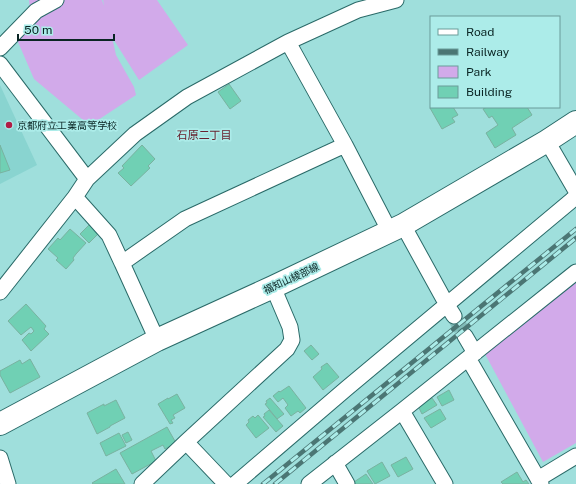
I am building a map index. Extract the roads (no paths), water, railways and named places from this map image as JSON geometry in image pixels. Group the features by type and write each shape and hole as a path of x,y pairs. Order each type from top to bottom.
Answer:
{"main road":[{"name":"福知山綾部線","path":"0,424 157,340 396,229 547,141 576,122"}],"street":[{"path":"0,48 36,11 56,0"},
{"path":"0,292 87,180 135,134 187,97 288,42 358,10 396,0"},
{"path":"288,42 345,145 396,229 450,310"},
{"path":"0,64 87,180"},
{"path":"547,141 576,191"},
{"path":"122,263 185,219 345,145"},
{"path":"235,484 353,384 450,310 576,196"},
{"path":"75,197 109,235 157,340"},
{"path":"309,484 576,272"},
{"path":"142,484 287,349 292,340 290,327 273,287"},
{"path":"465,336 472,356 540,481 576,456"},
{"path":"402,411 445,484"},
{"path":"186,442 226,484"},
{"path":"0,458 8,484"},
{"path":"335,463 348,484"}],"tunnel":[{"path":"454,316 465,336"}],"railway":[{"path":"263,484 576,229"},
{"path":"275,484 576,238"}],"place":[{"name":"京都府立工業高等学校","path":"9,125"}],"district":[{"name":"石原二丁目","path":"204,135"}]}
